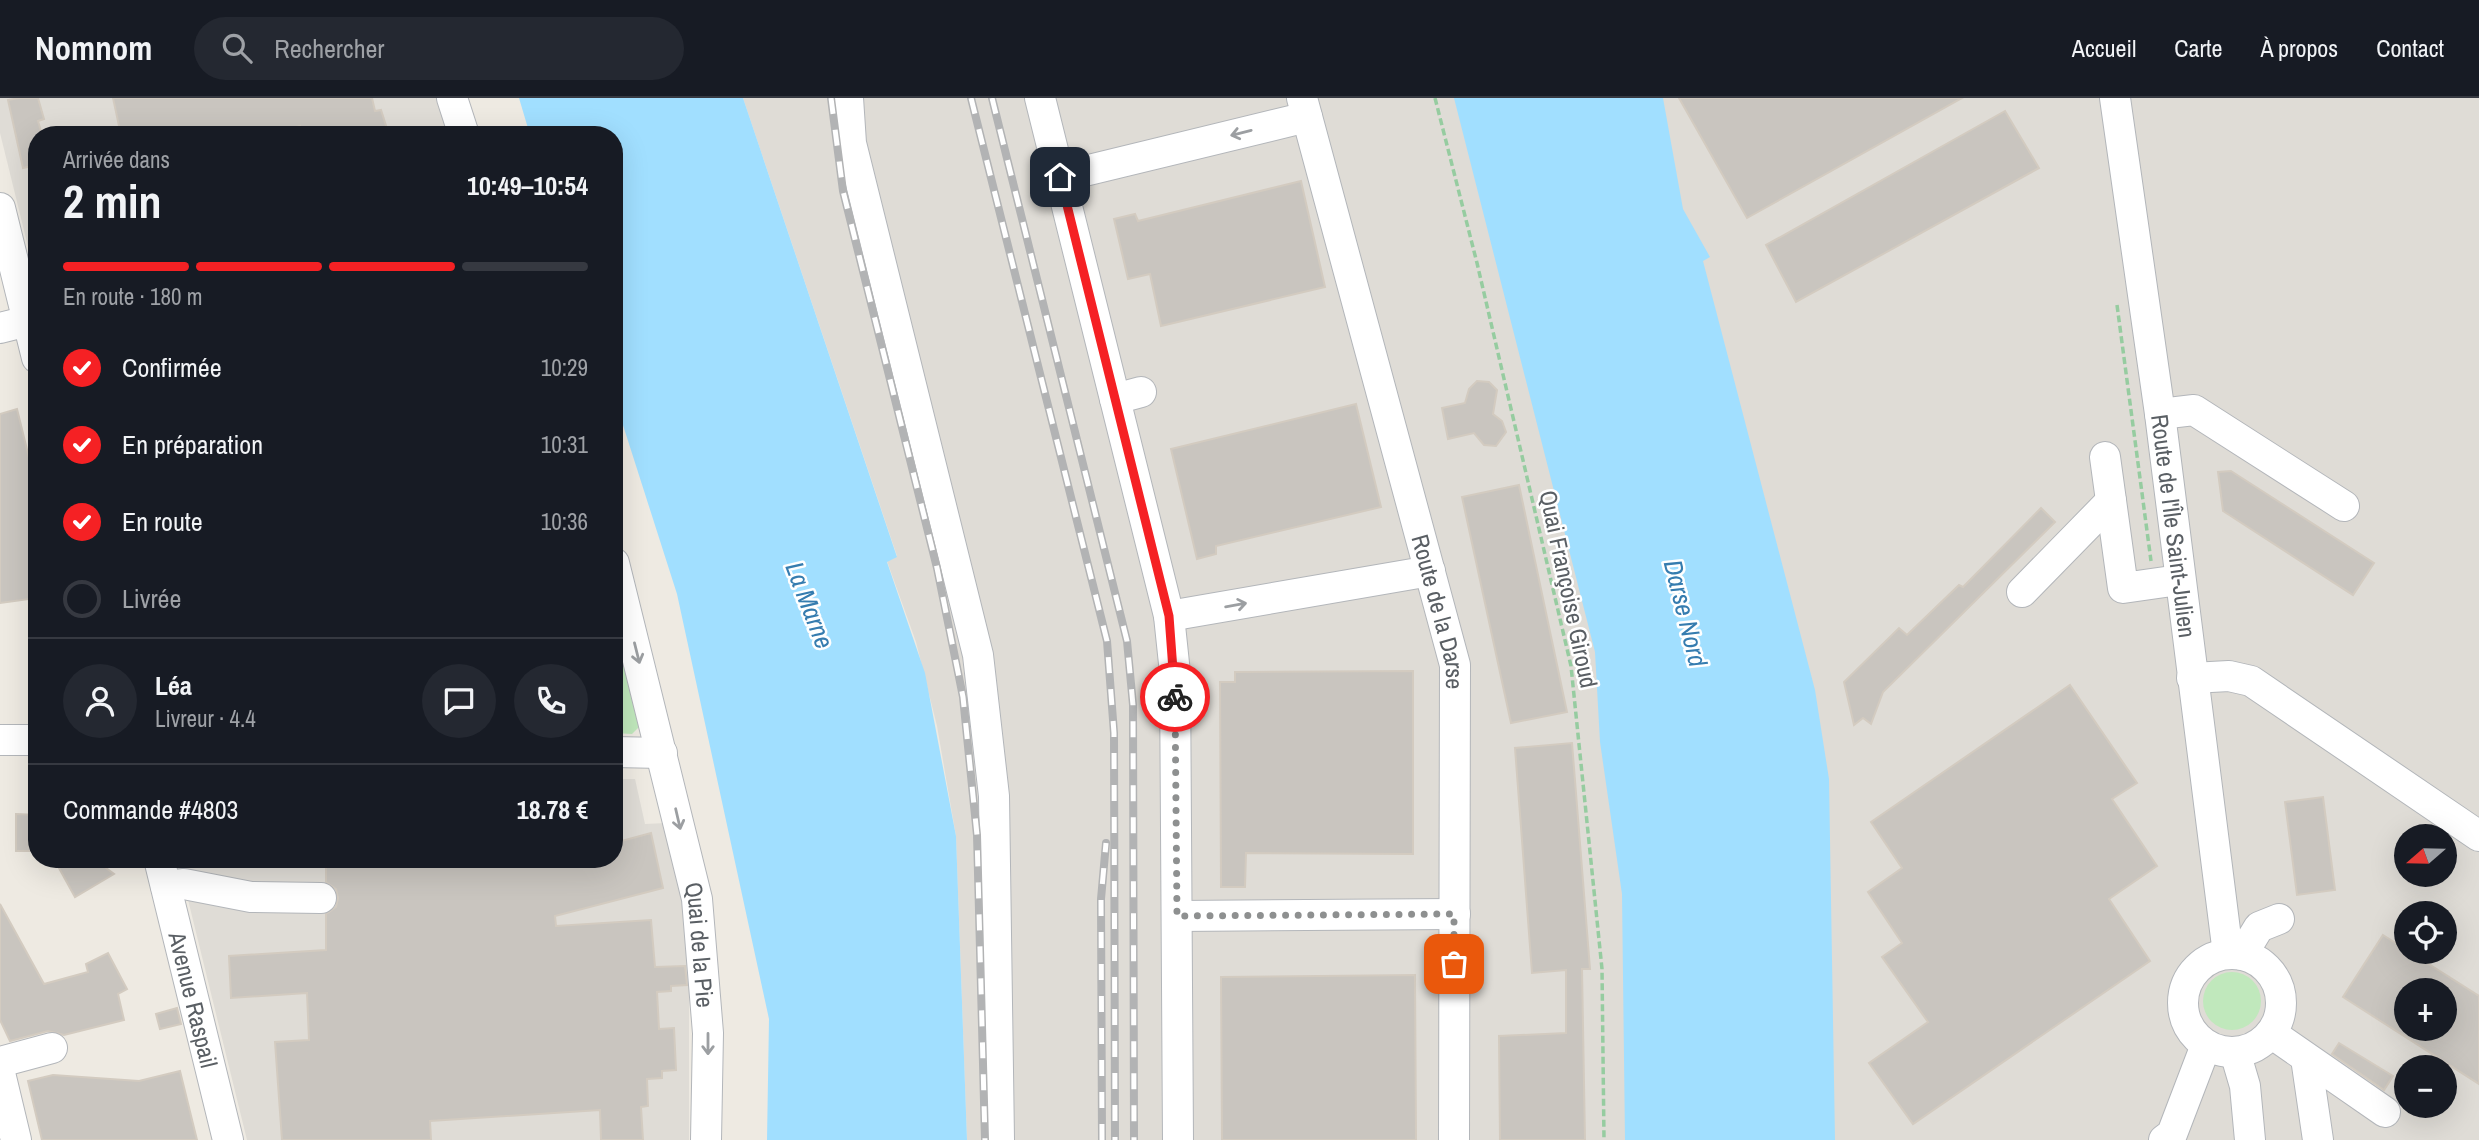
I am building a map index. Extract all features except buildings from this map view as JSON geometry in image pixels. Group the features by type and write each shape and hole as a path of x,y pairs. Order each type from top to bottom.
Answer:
{"street":[{"path":"452,98 461,126"},
{"path":"848,98 851,143 978,654 994,796 999,1140"},
{"path":"1040,98 1060,177 1128,395 1169,616 1175,673 1178,1140"},
{"name":"Route de l'Île Saint-Julien","path":"2115,98 2160,414 2192,678 2235,954"},
{"path":"1060,177 1305,108"},
{"name":"Route de la Darse","path":"1305,108 1455,665 1454,1140"},
{"path":"0,208 14,325 28,345"},
{"path":"2160,414 2194,410 2344,506"},
{"path":"2105,457 2123,588 2179,580"},
{"path":"2022,592 2111,501"},
{"path":"1169,616 1430,571"},
{"name":"Quai de la Pie","path":"623,599 662,753 702,936 708,1033 706,1140"},
{"path":"2192,678 2229,676 2251,681 2479,836"},
{"path":"0,740 28,740"},
{"path":"623,752 662,753"},
{"path":"163,873 184,884 251,897 321,898"},
{"name":"Avenue Raspail","path":"163,873 228,1140"},
{"path":"1177,916 1454,914"},
{"path":"2235,954 2257,961 2270,971 2278,986 2281,1002 2278,1019 2271,1033 2249,1049 2235,1052 2206,1045 2186,1022 2184,991 2200,965 2235,954 2259,927 2279,919"},
{"path":"2271,1033 2385,1112"},
{"path":"2164,1140 2172,1134 2206,1045"},
{"path":"0,1062 52,1048"},
{"path":"2235,1052 2245,1086 2250,1140"},
{"path":"2306,1058 2318,1140"},
{"path":"0,1073 16,1140"}],"path":[{"name":"Quai Françoise Giroud","path":"1434,98 1477,262 1571,666 1601,969 1604,1140"},
{"path":"2117,301 2149,550"}],"shaded area":[{"path":"0,98 436,98 446,126 28,126 28,247 0,133"},
{"path":"743,98 2479,98 2479,1140 967,1140 956,836 937,726 916,642 887,561 897,556"},
{"path":"623,779 635,779 645,824 666,823 689,918 689,1140 247,1140 180,868 623,868"}],"green space":[{"path":"623,657 641,725 632,734 623,734"},
{"path":"2226,972 2238,972 2253,980 2261,995 2261,1007 2253,1022 2238,1030 2226,1030 2211,1022 2203,1007 2203,995 2211,980"}],"water":[{"name":"La Marne","path":"519,98 743,98 897,557 887,562 925,673 956,836 967,1140 767,1140 769,1019 677,594 623,425 623,126 527,126"},
{"name":"Darse Nord","path":"1454,98 1663,98 1683,209 1710,257 1703,261 1815,690 1829,779 1835,1140 1625,1140 1622,894 1600,742 1595,652"}],"railway":[{"path":"831,98 843,191 937,568 963,697 977,835 985,1140"},
{"path":"971,98 1107,641 1114,733 1115,1140"},
{"path":"992,98 1127,641 1133,705 1134,1140"},
{"path":"1102,1140 1101,899 1106,843"}],"way so far":[{"path":"1175,697 1177,916 1454,914 1454,964"}],"route":[{"path":"1060,177 1169,616 1175,697"}]}
